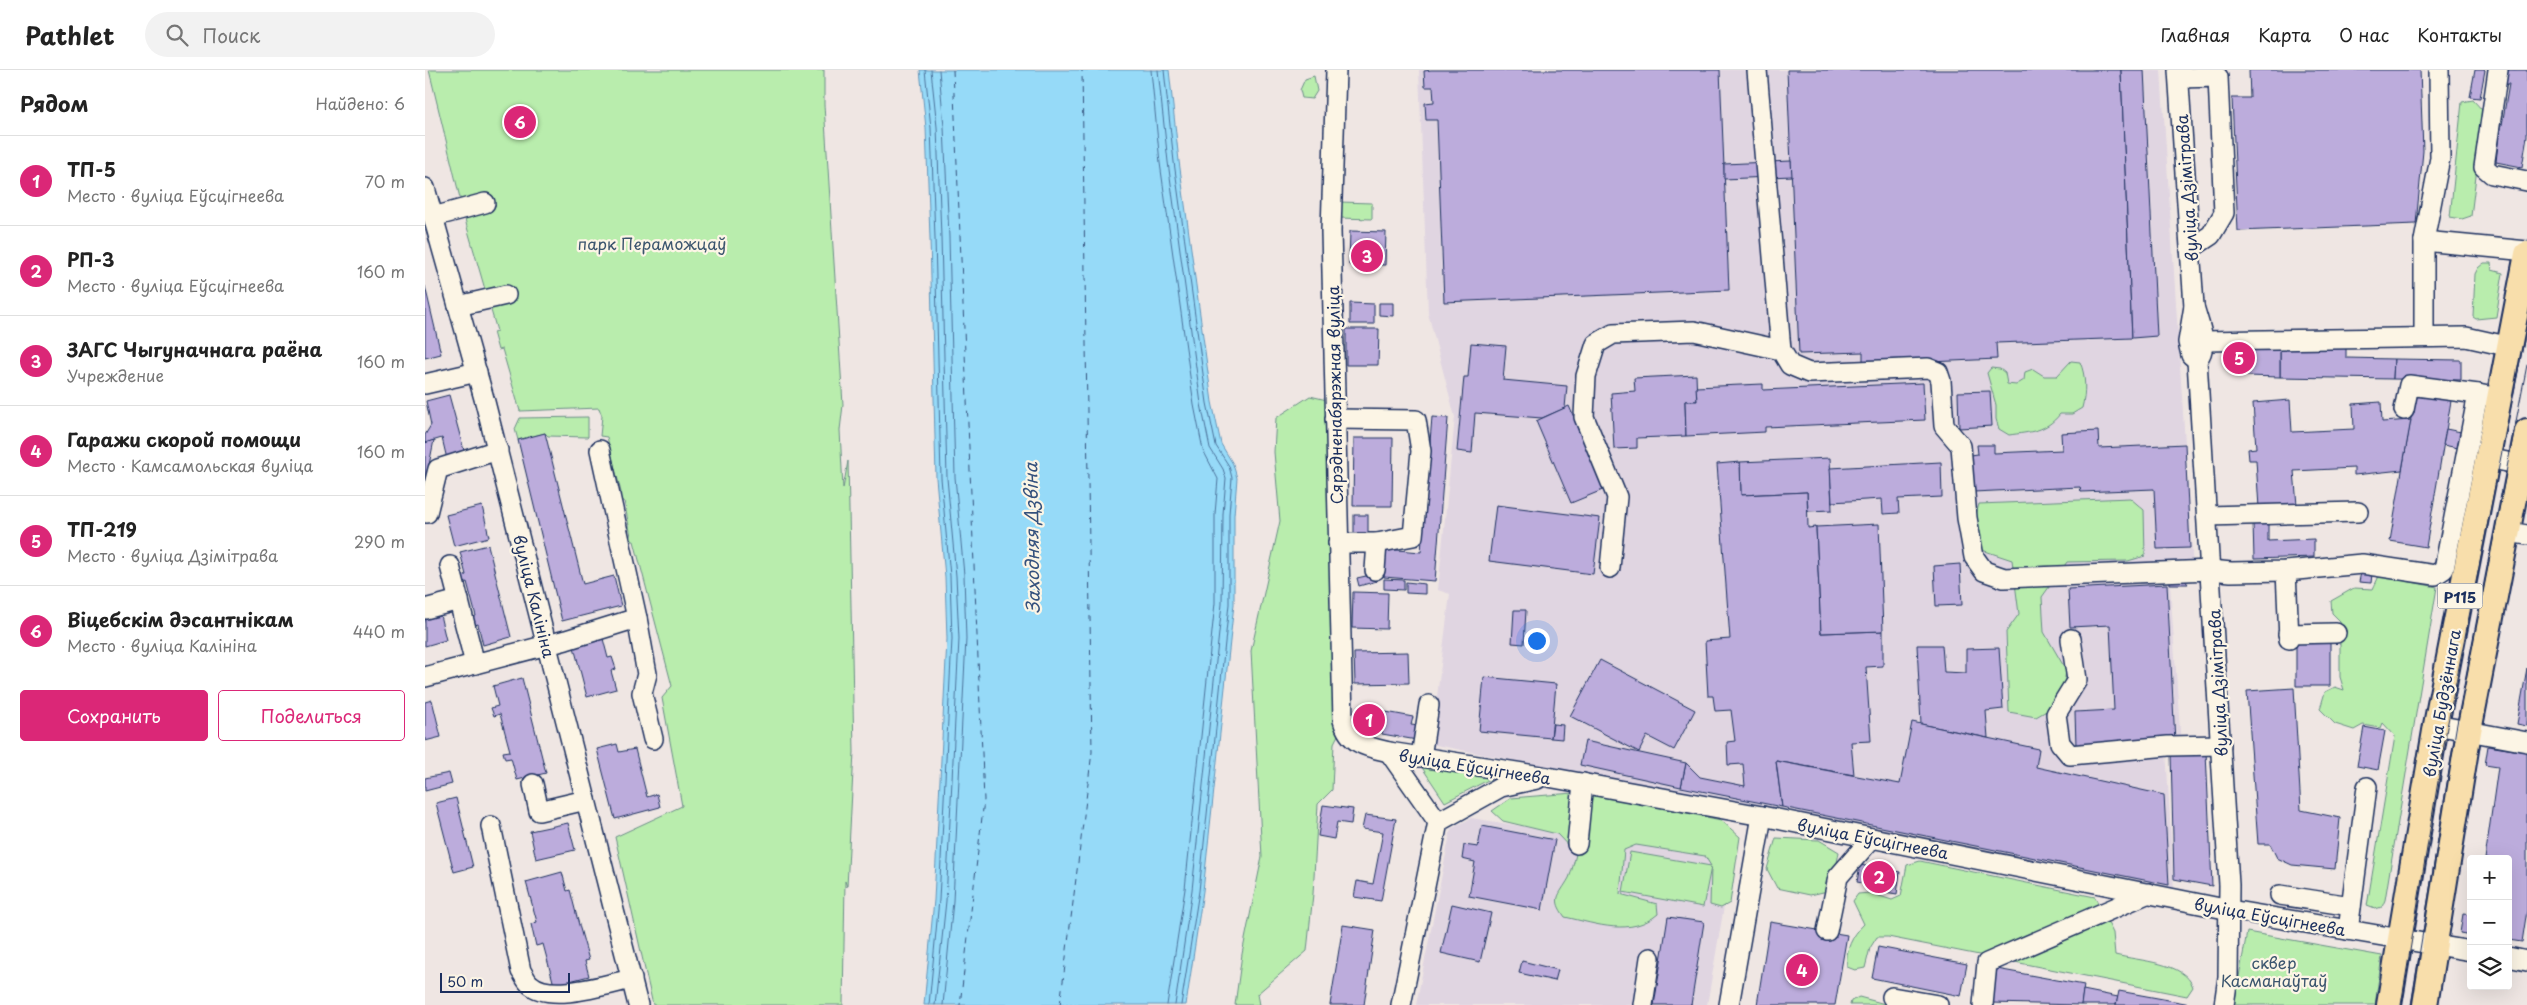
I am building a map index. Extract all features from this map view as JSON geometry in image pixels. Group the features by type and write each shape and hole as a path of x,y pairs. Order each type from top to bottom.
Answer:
{"main road":[{"name":"вуліца Будзённага","path":"2425,1005 2417,941 2436,725 2487,458 2488,396 2511,347 2527,253"},
{"name":"вуліца Будзённага","path":"2389,1005 2417,941 2518,534 2527,431"}],"street":[{"name":"Сярэдненабярэжная вуліца","path":"1336,70 1340,276 1335,419 1343,720"},
{"path":"1757,70 1781,350 1790,365 1809,373 1928,368 1938,372 1941,380 1945,426 1961,446 1967,518 1974,556 1984,571 2004,578 2211,570 2231,572 2286,571 2362,564 2435,575 2444,569 2488,396 2409,385 2404,410"},
{"path":"2425,337 2424,242 2440,158 2439,70"},
{"path":"2498,70 2484,167 2492,174 2527,181"},
{"path":"2179,74 2218,77 2224,213 2211,235 2190,249"},
{"name":"вуліца Дзімітрава","path":"2179,74 2193,306 2188,342 2191,355 2197,360 2230,910 2228,977 2224,1005"},
{"name":"вуліца Калініна","path":"425,188 429,210 498,450 638,1005"},
{"path":"429,210 485,203"},
{"path":"2424,242 2527,253"},
{"path":"458,306 506,295"},
{"name":"вуліца Дзімітрава","path":"2193,306 2203,341 2202,355 2197,360"},
{"path":"1610,568 1617,497 1584,417 1586,376 1596,344 1613,334 1694,331 1781,350"},
{"path":"2203,341 2466,337 2511,347"},
{"path":"425,384 477,372"},
{"path":"1335,419 1416,420 1421,451 1413,536 1377,543 1338,542"},
{"path":"427,513 439,469 498,450"},
{"path":"600,450 637,618 647,674 642,694 653,739"},
{"path":"2487,458 2524,465"},
{"path":"2207,516 2357,512"},
{"path":"1375,570 1377,543"},
{"path":"450,566 475,664"},
{"path":"2286,571 2289,636 2336,633"},
{"path":"425,609 459,600"},
{"path":"425,677 547,645 637,618"},
{"path":"2071,639 2077,680 2071,693 2056,714 2060,743 2070,755 2168,746 2221,745"},
{"path":"1421,757 1429,705"},
{"name":"вуліца Еўсцігнеева","path":"1343,720 1346,732 1364,746 1389,752 1548,776 1761,816 2230,910 2467,950"},
{"path":"2436,725 2527,742"},
{"path":"1389,752 1438,822 1401,1005"},
{"path":"1438,822 1501,787 1548,776"},
{"path":"1577,844 1583,783"},
{"path":"533,784 539,811 586,800"},
{"path":"2348,930 2367,787"},
{"path":"1729,1005 1761,816"},
{"path":"491,826 521,971 530,985 546,993 563,992 632,979"},
{"path":"1827,931 1838,877 1872,838"},
{"path":"1983,1005 1987,963 2149,893"},
{"path":"2280,896 2351,906"},
{"path":"1643,1005 1650,958"},
{"path":"2512,959 2527,961"},
{"path":"1892,997 1938,1005"}],"shaded area":[{"path":"1419,70 2161,70 2193,568 2169,570 2181,745 2166,749 2174,892 1431,744 1450,594 1438,590 1455,417 1428,313"},
{"path":"1471,818 1732,860 1707,1005 1416,1005 1451,829"}],"green space":[{"name":"парк Пераможцаў","path":"429,70 824,70 824,105 843,405 840,430 843,489 848,461 854,752 847,887 845,881 843,1005 653,1005 615,837 682,806 662,698 672,686 634,541 632,541 624,501 620,501 621,492 607,437 600,436 602,416 599,408 520,411 502,349 498,350 493,332 497,331 467,227"},
{"path":"1314,76 1317,91 1312,99 1302,98 1300,90 1305,79"},
{"path":"2473,100 2484,112 2471,216 2462,219 2450,217 2462,102"},
{"path":"1340,202 1372,203 1372,219 1340,218"},
{"path":"2484,263 2491,263 2492,270 2503,273 2496,317 2476,319 2473,317 2475,274"},
{"path":"2071,361 2080,362 2083,373 2085,391 2082,408 2072,414 2060,414 2043,428 2031,432 2009,435 1999,429 1996,419 1996,405 1987,373 1991,368 2000,369 2005,373 2007,384 2016,385 2024,380 2025,372 2033,369 2044,376 2057,376"},
{"path":"1310,396 1327,400 1340,731 1334,743 1332,790 1318,804 1313,894 1307,951 1257,994 1259,1005 1235,1005 1242,954 1262,857 1251,651 1280,521 1274,452 1276,418"},
{"path":"588,417 588,437 548,436 545,433 518,440 515,429 520,418"},
{"path":"2130,498 2144,510 2145,556 2128,561 2067,562 2042,597 2044,632 2066,670 2062,702 2036,717 2009,712 2006,632 2019,614 2012,560 1979,549 1974,522 1979,504"},
{"path":"2379,576 2437,587 2385,900 2382,907 2375,909 2367,906 2395,736 2383,723 2381,728 2363,725 2354,730 2335,724 2320,709 2325,692 2335,687 2344,690 2340,677 2340,621 2332,613 2331,601 2354,588 2373,589"},
{"path":"1421,766 1492,778 1445,802"},
{"path":"1586,792 1721,820 1740,837 1730,903 1721,908 1710,905 1711,867 1703,907 1623,892 1630,852 1711,866 1705,856 1636,845 1624,850 1620,894 1657,904 1658,914 1648,921 1625,927 1601,925 1565,917 1557,901 1569,878 1576,854 1557,834 1503,821 1492,811 1511,798"},
{"path":"1776,838 1819,840 1839,852 1832,890 1810,895 1777,888 1767,869"},
{"path":"1920,861 2095,897 2113,933 2115,955 2171,967 2181,972 2193,987 2187,996 1888,937 1877,937 1870,948 1865,968 1855,970 1847,967 1847,955 1850,944 1864,924 1853,901 1858,894 1870,893 1892,900 1901,896 1907,865"},
{"name":"сквер Касманаўтаў","path":"2247,932 2382,956 2375,1005 2234,1005"},
{"path":"1859,997 1889,1005 1850,1005 1851,1001"}],"water":[{"name":"Заходняя Дзвіна","path":"920,70 1169,70 1179,161 1212,402 1221,444 1233,464 1237,478 1234,515 1234,604 1203,891 1186,1005 924,1005 934,900 947,639 945,577 936,478 926,128"}],"building":[{"path":"1720,70 1729,290 1444,302 1437,120 1426,120 1425,103 1434,102 1433,87 1425,87 1424,71"},
{"path":"1787,70 2121,70 2132,338 1996,343 1997,359 1863,365 1863,352 1799,354"},
{"path":"2121,70 2144,70 2157,336 2132,338"},
{"path":"2249,70 2420,70 2423,151 2416,224 2238,231 2232,98 2250,98"},
{"path":"2475,70 2485,70 2480,98 2470,97"},
{"path":"2508,70 2527,70 2527,137 2522,167 2496,162 2500,124 2502,125 2509,84 2506,84"},
{"path":"1791,161 1792,176 1724,179 1724,164"},
{"path":"1350,231 1386,232 1385,265 1349,265"},
{"path":"425,286 441,354 425,358"},
{"path":"1350,303 1374,304 1374,324 1350,324"},
{"path":"1379,303 1393,303 1393,316 1379,315"},
{"path":"1346,329 1379,329 1378,365 1346,365"},
{"path":"1471,343 1506,346 1503,380 1567,386 1565,408 1542,418 1475,413 1472,453 1457,451 1464,377 1468,377"},
{"path":"2280,343 2346,345 2346,358 2394,359 2393,379 2280,377"},
{"path":"2280,343 2280,377 2246,376 2246,348"},
{"path":"2233,348 2246,348 2246,370 2232,369"},
{"path":"2394,359 2461,360 2461,380 2393,379"},
{"path":"1696,375 1697,401 1685,401 1686,436 1637,438 1637,448 1614,449 1611,393 1635,391 1634,378"},
{"path":"1923,383 1925,420 1765,427 1765,432 1686,436 1685,401 1697,401 1696,387 1763,384 1763,390"},
{"path":"2416,389 2452,395 2426,547 2390,541"},
{"path":"1990,391 1992,426 1959,428 1958,392"},
{"path":"449,395 465,454 447,459 442,438 425,443 425,435 431,425 426,401"},
{"path":"2290,400 2292,432 2354,429 2353,404 2381,402 2382,422 2411,420 2402,470 2354,475 2354,468 2294,471 2297,505 2259,508 2256,460 2249,460 2248,449 2256,448 2253,403"},
{"path":"1569,406 1605,489 1571,503 1536,421"},
{"path":"1432,417 1448,418 1435,581 1384,577 1386,549 1421,552"},
{"path":"2446,429 2461,432 2458,448 2443,445"},
{"path":"2098,431 2099,448 2185,444 2190,548 2157,549 2154,489 2081,492 2080,487 1973,492 1971,455 1978,454 1977,445 1994,445 1994,453 2062,450 2061,433"},
{"path":"545,433 583,584 614,576 621,606 562,621 518,440"},
{"path":"1354,438 1393,438 1392,506 1353,506"},
{"path":"434,440 425,485 425,443"},
{"path":"1830,458 1832,510 1808,511 1807,492 1741,495 1740,462"},
{"path":"1740,462 1741,495 1807,492 1808,528 1816,527 1821,633 1883,631 1883,666 1866,667 1871,741 1851,742 1854,775 1776,761 1782,807 1681,787 1686,763 1700,777 1745,786 1743,764 1728,765 1727,742 1735,741 1731,710 1715,711 1713,696 1708,696 1705,641 1730,639 1717,464"},
{"path":"1941,462 1942,497 1898,499 1899,513 1883,514 1882,499 1832,502 1830,468"},
{"path":"1496,505 1600,518 1593,574 1489,561"},
{"path":"482,506 489,537 454,546 446,515"},
{"path":"1354,515 1368,515 1368,535 1354,535"},
{"path":"2268,522 2268,541 2314,539 2314,557 2254,559 2253,523"},
{"path":"1879,524 1883,631 1821,633 1816,527"},
{"path":"488,545 511,637 483,645 478,624 475,625 473,617 476,616 467,582 464,583 462,576 466,575 460,552"},
{"path":"1960,564 1962,605 1936,606 1934,566"},
{"path":"2361,572 2372,574 2371,583 2359,582"},
{"path":"1375,574 1377,581 1359,586 1357,578"},
{"path":"2170,575 2181,575 2188,584 2170,584"},
{"path":"1384,579 1404,580 1404,590 1384,589"},
{"path":"1406,582 1425,584 1425,594 1406,593"},
{"path":"2167,584 2175,742 2076,746 2075,712 2114,710 2110,625 2070,627 2068,589"},
{"path":"1353,592 1388,593 1387,629 1352,628"},
{"path":"1514,610 1526,610 1524,644 1512,643"},
{"path":"440,615 446,640 425,646 425,619"},
{"path":"602,635 608,658 612,657 616,669 611,671 616,689 587,697 573,643"},
{"path":"2330,640 2330,686 2296,686 2296,641"},
{"path":"1917,645 1942,645 1944,672 1966,673 1966,649 1999,648 2003,709 1986,711 1988,738 1921,724"},
{"path":"1408,652 1409,683 1355,684 1354,653"},
{"path":"1600,660 1695,710 1674,750 1647,736 1639,752 1570,716"},
{"path":"2527,668 2527,726 2517,724"},
{"path":"1484,677 1556,684 1551,738 1479,731"},
{"path":"522,678 546,773 517,780 511,758 505,759 503,752 510,751 500,714 494,716 491,708 498,706 493,686"},
{"path":"2294,688 2301,810 2340,818 2335,869 2292,865 2277,858 2270,844 2258,844 2247,691"},
{"path":"432,700 441,737 425,741 425,702"},
{"path":"1359,709 1379,711 1377,733 1360,729"},
{"path":"1386,712 1413,717 1411,725 1420,726 1417,740 1382,734"},
{"path":"1912,722 2039,749 2036,767 2164,795 2169,885 1782,807 1776,761 1900,784"},
{"path":"1553,724 1563,725 1562,739 1551,738"},
{"path":"2364,727 2385,731 2378,770 2357,766"},
{"path":"1585,741 1686,763 1681,787 1580,765"},
{"path":"617,744 619,752 635,749 647,797 657,794 660,807 615,819 597,749"},
{"path":"2488,746 2527,752 2527,910 2522,942 2512,941 2512,855 2486,855 2498,767 2485,765"},
{"path":"2171,752 2206,752 2212,886 2174,879"},
{"path":"449,773 452,784 425,791 425,778"},
{"path":"456,798 473,867 454,872 436,803"},
{"path":"1323,805 1353,809 1351,824 1337,822 1334,839 1318,836"},
{"path":"1365,815 1396,819 1381,901 1354,897 1357,881 1373,884 1383,832 1362,829"},
{"path":"568,823 575,850 536,859 530,831"},
{"path":"1482,826 1555,840 1542,910 1469,896 1475,862 1462,859 1464,845 1478,847"},
{"path":"1860,865 1900,872 1897,894 1885,892 1886,887 1857,882"},
{"path":"562,872 567,891 570,890 589,960 585,961 589,976 554,985 543,944 536,946 531,924 537,922 526,882"},
{"path":"1452,904 1491,913 1480,962 1441,953"},
{"path":"2463,914 2467,914 2467,934 2460,933"},
{"path":"1668,917 1704,922 1691,1005 1654,1005"},
{"path":"1770,922 1847,935 1835,1005 1757,1005"},
{"path":"1343,925 1375,930 1364,1005 1330,1005"},
{"path":"1878,947 1967,964 1961,996 1872,978"},
{"path":"1522,961 1558,970 1555,981 1519,973"},
{"path":"1997,969 2084,985 2081,1005 1991,1003"},
{"path":"2083,990 2118,997 2116,1005 2081,1005"},
{"path":"2119,991 2196,1005 2116,1005"}],"ferry route":[{"path":"953,70 984,800 960,1005"},
{"path":"1060,1005 1092,752 1082,70"}],"tram line":[{"path":"2401,1005 2447,727 2527,326"},
{"path":"2411,1005 2456,729 2527,365"}],"place":[{"name":"Віцебскім дэсантнікам","path":"520,122"},
{"name":"ЗАГС Чыгуначнага раёна","path":"1367,256"},
{"name":"ТП-219","path":"2239,358"},
{"name":"ТП-5","path":"1369,720"},
{"name":"РП-3","path":"1879,877"},
{"name":"Гаражи скорой помощи","path":"1802,970"}]}
